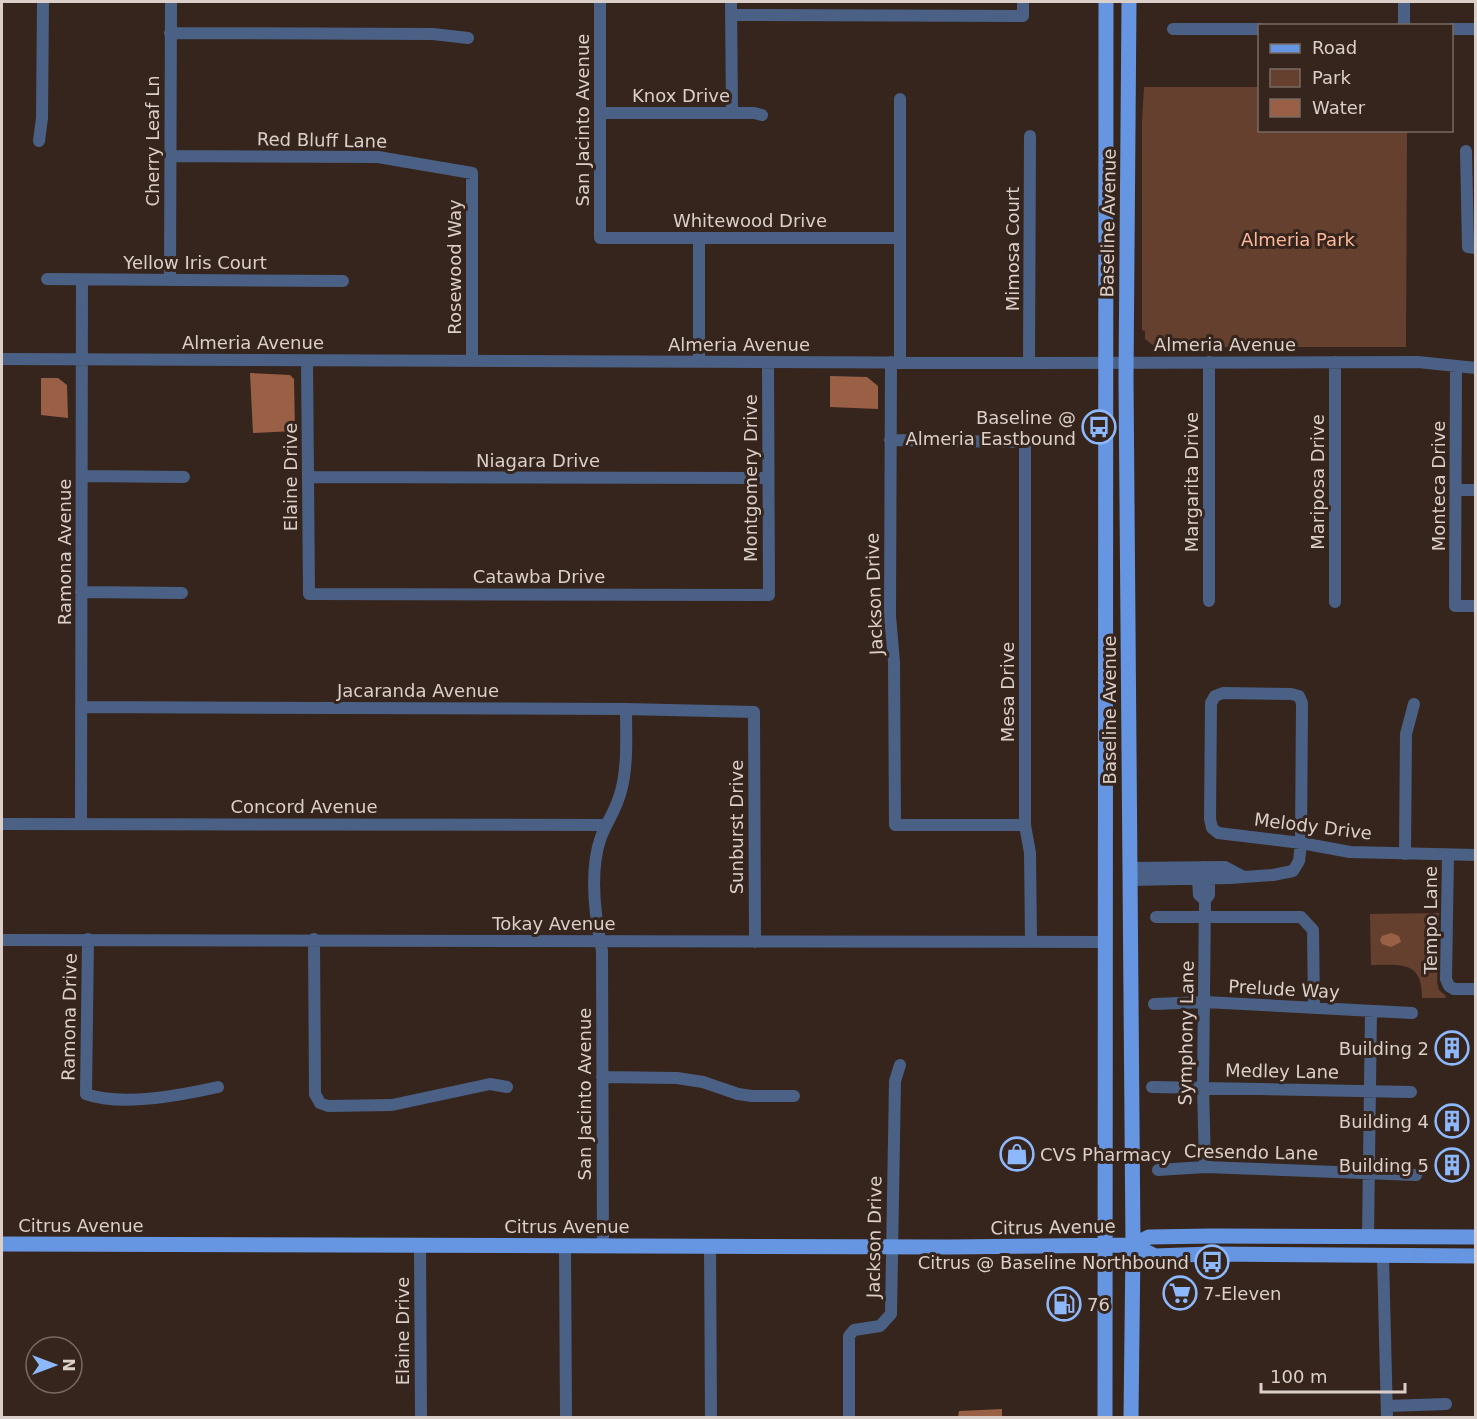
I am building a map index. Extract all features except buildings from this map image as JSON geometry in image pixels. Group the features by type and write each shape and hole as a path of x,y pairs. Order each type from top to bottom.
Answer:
{"main road":[{"name":"Baseline Avenue","path":"1105,1418 1103,1245 1106,2"},
{"name":"Baseline Avenue","path":"1129,2 1126,363 1133,1245 1131,1418"},
{"name":"Citrus Avenue","path":"2,1244 1133,1245 1152,1237 1476,1237"},
{"name":"Citrus Avenue","path":"1133,1245 1155,1256 1210,1254 1476,1256"}],"street":[{"path":"39,141 42,118 43,2"},
{"name":"Cherry Leaf Ln","path":"171,2 171,280"},
{"name":"San Jacinto Avenue","path":"600,2 600,238"},
{"path":"732,2 732,112"},
{"path":"731,15 1023,16 1023,2"},
{"path":"1404,2 1404,24"},
{"path":"1173,29 1258,29"},
{"path":"1453,29 1476,29"},
{"path":"170,33 433,34 468,38"},
{"name":"Jackson Drive","path":"900,99 900,238 890,440 890,616 894,662 895,825 1024,825"},
{"name":"Knox Drive","path":"600,113 732,112 762,115"},
{"name":"Mimosa Court","path":"1029,363 1030,136"},
{"path":"1466,151 1472,247"},
{"name":"Red Bluff Lane","path":"170,156 378,157 472,173"},
{"name":"Rosewood Way","path":"472,173 472,361"},
{"name":"Whitewood Drive","path":"600,238 900,238"},
{"path":"699,238 699,362"},
{"name":"Yellow Iris Court","path":"47,279 343,280"},
{"name":"Ramona Avenue","path":"81,824 82,280"},
{"name":"Almeria Avenue","path":"2,359 895,363 1418,362 1476,368"},
{"name":"Elaine Drive","path":"307,360 309,594"},
{"name":"Montgomery Drive","path":"768,362 769,595"},
{"name":"Margarita Drive","path":"1209,362 1209,601"},
{"name":"Mariposa Drive","path":"1335,362 1335,602"},
{"name":"Monteca Drive","path":"1456,366 1455,606 1476,606"},
{"name":"Mesa Drive","path":"890,440 1025,442 1024,825 1030,853 1031,942"},
{"path":"82,476 184,477"},
{"name":"Niagara Drive","path":"308,477 768,478"},
{"path":"1456,490 1476,490"},
{"path":"81,592 182,593"},
{"name":"Catawba Drive","path":"309,594 769,595"},
{"name":"Melody Drive","path":"1301,843 1302,703 1299,696 1223,693 1215,696 1210,703 1210,819 1212,828 1218,834 1301,843 1350,852 1476,855"},
{"path":"1405,854 1406,734 1414,704"},
{"name":"Jacaranda Avenue","path":"81,707 626,709 754,712"},
{"name":"San Jacinto Avenue","path":"603,1246 602,951 595,911 596,864 598,846 622,789 625,768 626,709"},
{"name":"Sunburst Drive","path":"754,712 755,942"},
{"name":"Concord Avenue","path":"2,824 606,825"},
{"path":"1129,874 1204,875 1225,867 1242,876 1273,875 1293,871 1299,861 1301,843"},
{"name":"Tempo Lane","path":"1448,855 1446,979 1449,986 1454,989 1476,989"},
{"name":"Symphony Lane","path":"1204,875 1199,895 1205,900 1203,1087 1205,1167"},
{"path":"1156,917 1301,917 1313,930 1314,1008"},
{"name":"Ramona Drive","path":"88,939 86,1095 99,1099 153,1098 219,1087"},
{"path":"314,939 315,1094 320,1103 328,1106 392,1105 490,1084 507,1087"},
{"name":"Tokay Avenue","path":"2,940 1105,942"},
{"name":"Prelude Way","path":"1154,1004 1205,1002 1412,1013"},
{"path":"1368,1237 1371,1011"},
{"name":"Jackson Drive","path":"849,1418 849,1336 854,1330 880,1326 891,1314 895,1082 900,1065"},
{"path":"602,1077 677,1078 703,1082 738,1094 794,1096"},
{"name":"Medley Lane","path":"1152,1088 1411,1092"},
{"name":"Cresendo Lane","path":"1158,1170 1205,1167 1416,1175"},
{"name":"Elaine Drive","path":"420,1245 421,1418"},
{"path":"565,1245 566,1418"},
{"path":"710,1245 711,1418"},
{"path":"1383,1256 1387,1412 1446,1404"}],"green space":[{"name":"Almeria Park","path":"1144,87 1258,87 1258,132 1407,132 1406,347 1155,347 1145,339 1145,331 1142,330"},
{"path":"1439,913 1437,982 1439,990 1446,996 1445,998 1422,998 1418,977 1408,967 1371,965 1370,914"}],"water":[{"path":"250,373 290,375 294,379 295,431 253,433"},
{"path":"830,376 867,377 878,386 878,409 830,407"},
{"path":"41,378 58,378 67,385 68,418 41,415"},
{"path":"1391,933 1399,936 1401,942 1391,947 1382,944 1380,940 1382,936"},
{"path":"1002,1409 1002,1417 958,1417 959,1411"}],"place":[{"name":"Baseline @ Almeria Eastbound","path":"1099,427"},
{"name":"Building 2","path":"1452,1048"},
{"name":"Building 4","path":"1452,1121"},
{"name":"CVS Pharmacy","path":"1017,1154"},
{"name":"Building 5","path":"1452,1165"},
{"name":"Citrus @ Baseline Northbound","path":"1212,1262"},
{"name":"7-Eleven","path":"1180,1293"},
{"name":"76","path":"1064,1304"}]}
